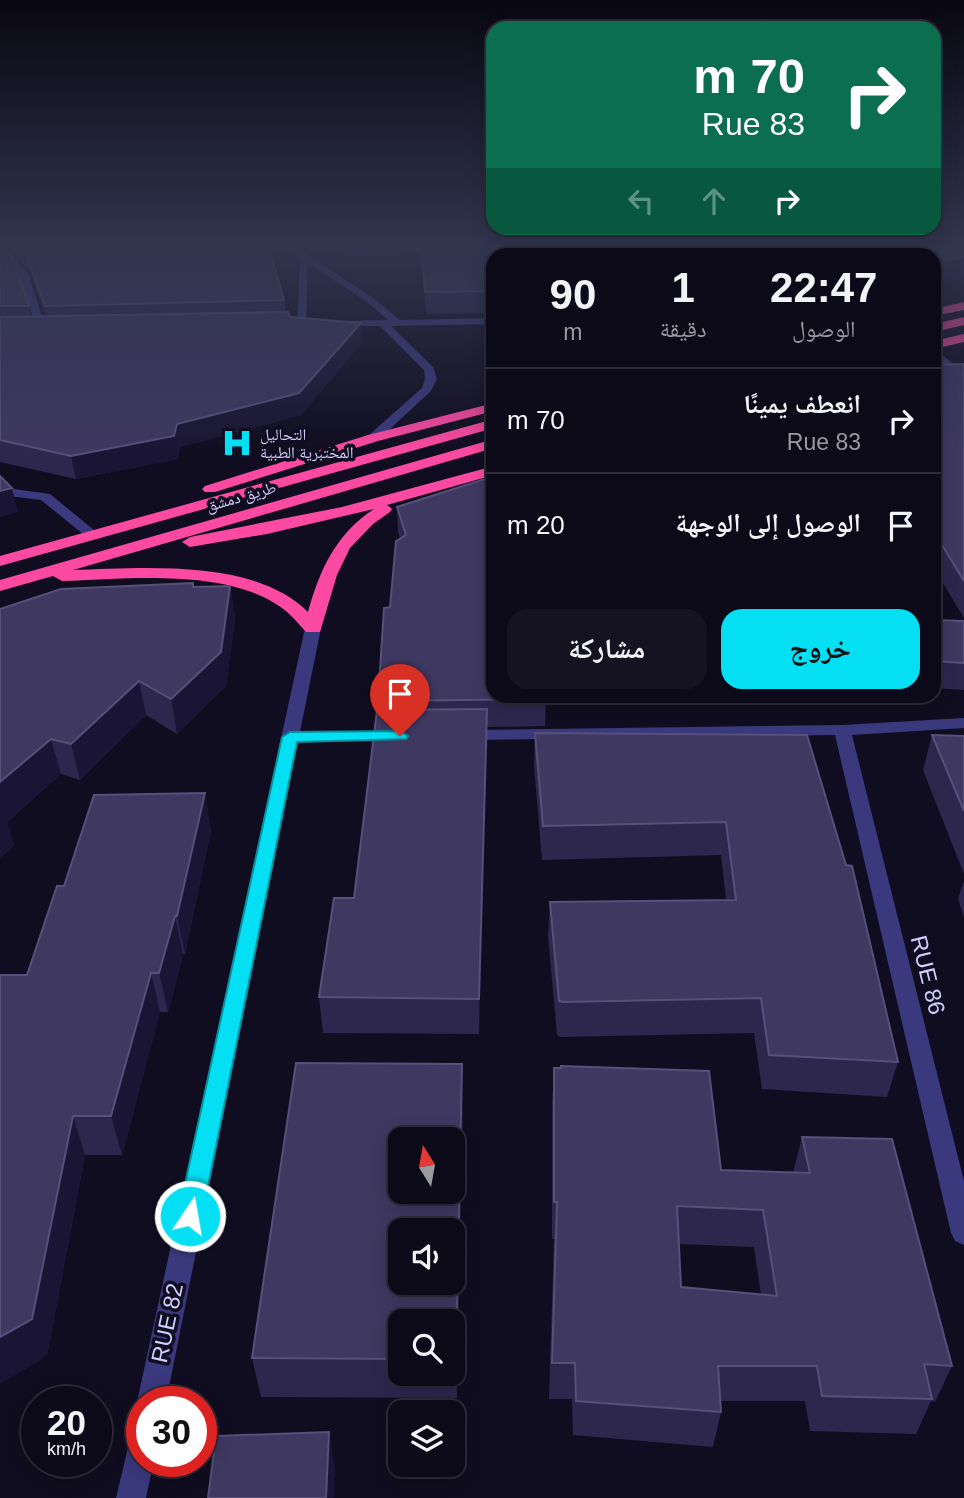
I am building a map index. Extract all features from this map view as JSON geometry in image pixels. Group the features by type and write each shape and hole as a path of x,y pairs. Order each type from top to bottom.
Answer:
{"highway":[{"path":"941,326 964,321"},
{"path":"941,343 964,338"},
{"path":"119,528 206,490 373,438 486,409"},
{"name":"طريق دمشق","path":"0,561 486,425"},
{"name":"طريق دمشق","path":"0,586 486,445"},
{"path":"122,551 243,535 300,524 486,472"},
{"path":"32,577 147,574 238,583 281,598 313,628 331,562 365,520 405,496"}],"street":[{"path":"34,314 38,331 57,331"},
{"path":"301,314 301,325"},
{"path":"387,314 398,323"},
{"path":"328,324 486,321"},
{"path":"287,325 314,324"},
{"path":"373,438 427,389 431,379 429,369 383,324"},
{"path":"941,358 964,378"},
{"path":"0,491 45,497 93,535"},
{"name":"RUE 82","path":"154,1386 313,628"},
{"path":"442,735 842,730 964,723"},
{"name":"RUE 86","path":"842,730 964,1233"},
{"path":"290,737 414,735"},
{"path":"131,1498 135,1477"}],"building":[{"path":"289,314 290,317 361,323 299,393 177,424 174,436 71,456 0,440 0,317"},
{"path":"964,364 964,581 941,543 941,365"},
{"path":"0,476 12,488 0,491"},
{"path":"486,479 486,700 378,701 384,608 390,607 396,541 406,535 397,507"},
{"path":"193,583 193,587 230,586 221,652 171,699 139,681 71,744 51,739 0,782 0,609 61,589"},
{"path":"941,620 964,621 964,663 941,661"},
{"path":"487,709 479,999 319,997 334,898 354,898 377,710"},
{"path":"535,733 807,735 846,865 852,866 898,1062 769,1055 761,998 559,1001 550,902 736,900 726,822 543,826"},
{"path":"932,735 964,736 964,811"},
{"path":"205,793 177,916 159,973 151,973 111,1116 73,1116 32,1319 0,1337 0,975 27,975 57,886 64,886 94,795"},
{"path":"296,1063 462,1064 461,1127 388,1127 388,1204 459,1204 459,1218 388,1218 388,1295 457,1295 457,1309 388,1309 388,1359 252,1358"},
{"path":"554,1068 709,1071 721,1170 810,1173 802,1137 892,1139 952,1366 924,1364 932,1399 822,1396 817,1366 718,1366 721,1412 576,1401 575,1363 552,1363 557,1202 554,1202","holes":["677,1206 763,1210 777,1296 681,1287"]},
{"path":"329,1432 326,1498 208,1498 211,1477 217,1477 217,1436"}],"place":[{"name":"التحاليل المختبرية الطبية","path":"237,443"}],"route":[{"path":"190,1216 290,737 400,736"}]}
